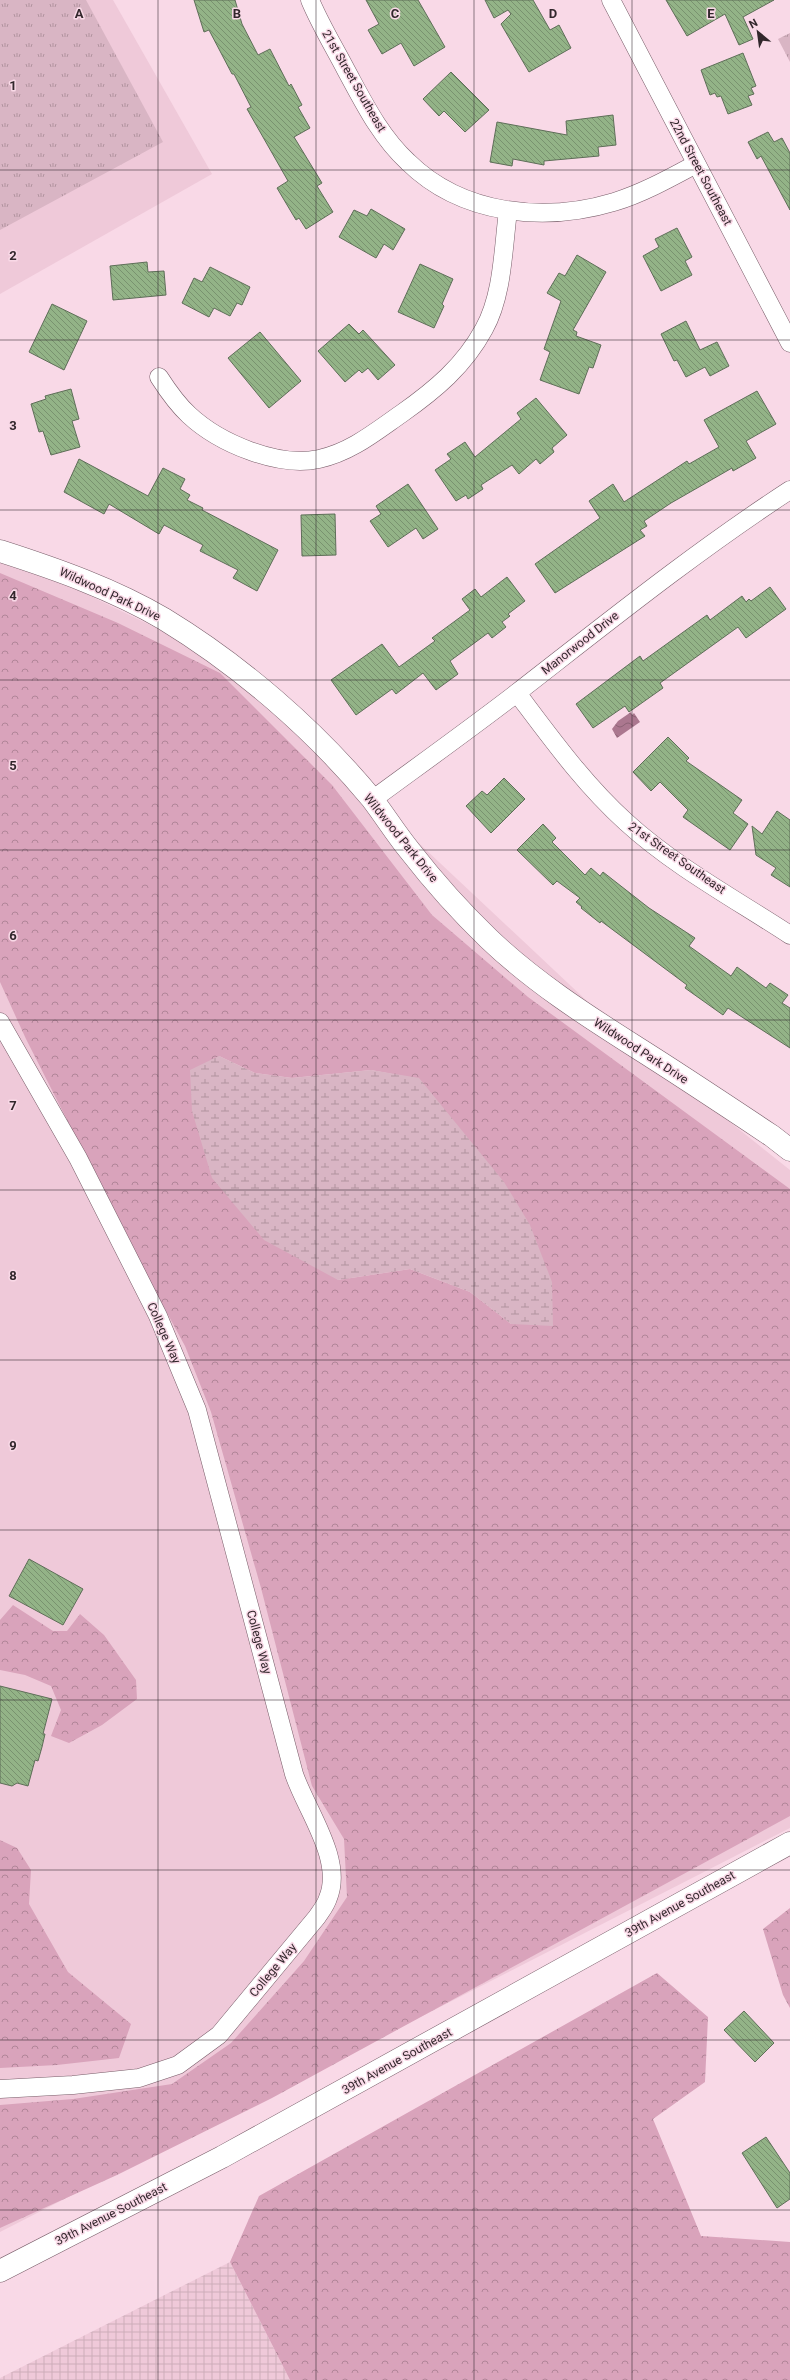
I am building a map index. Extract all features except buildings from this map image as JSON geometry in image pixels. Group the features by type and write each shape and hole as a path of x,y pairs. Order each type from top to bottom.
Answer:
{"street":[{"name":"21st Street Southeast","path":"310,0 371,116 382,132 407,162 437,186 455,196 508,211 562,211 588,208 614,202 653,187 696,164"},
{"name":"22nd Street Southeast","path":"611,0 790,343"},
{"path":"159,377 171,396 190,416 208,429 234,443 261,454 302,461 319,459 353,447 446,380 472,348 485,328 496,297 508,211"},
{"name":"Manorwood Drive","path":"372,800 517,693 661,579 790,490"},
{"name":"Wildwood Park Drive","path":"0,551 48,566 105,589 164,620 226,662 283,708 322,744 372,800 409,850 461,911 490,940 526,971 575,1009 772,1136 790,1150"},
{"name":"21st Street Southeast","path":"517,693 580,776 627,823 680,863 790,935"},
{"name":"College Way","path":"0,1022 73,1149 158,1316 197,1410 294,1774 301,1793 325,1844 332,1871 332,1885 328,1899 317,1917 219,2035 178,2065 139,2078 73,2085 0,2089"},
{"name":"39th Avenue Southeast","path":"0,2271 222,2157 790,1843"}],"shaded area":[{"path":"0,0 113,0 212,174 0,294"},
{"path":"0,552 226,662 637,1048 790,1170 790,1828 0,2232"},
{"path":"230,2262 290,2380 0,2380 0,2378"}],"green space":[{"path":"0,0 86,0 163,142 0,230"},
{"path":"790,33 790,62 778,39"},
{"path":"0,573 118,623 220,673 332,785 432,915 528,997 790,1189 790,1816 272,2098 117,2175 0,2228 0,2105 73,2099 172,2084 231,2043 304,1961 347,1897 344,1839 312,1786 261,1588 211,1412 185,1346 135,1254 26,1039 0,982","holes":["219,1056 255,1073 292,1078 371,1070 419,1079 454,1123 511,1324 470,1292 410,1269 338,1280"]},
{"path":"219,1056 255,1073 292,1078 371,1070 419,1078 504,1182 530,1225 552,1282 553,1326 511,1324 470,1292 410,1269 338,1280 264,1240 212,1178 192,1111 190,1070"},
{"path":"13,1605 53,1631 67,1631 80,1614 104,1635 136,1680 137,1699 102,1725 69,1743 51,1736 61,1710 51,1686 25,1675 0,1670 0,1620"},
{"path":"0,1840 17,1848 31,1870 29,1904 68,1972 131,2024 119,2058 57,2065 0,2068"},
{"path":"790,1908 790,2008 783,1995 763,1929"},
{"path":"657,1973 708,2017 705,2082 653,2119 701,2236 790,2242 790,2380 290,2380 230,2262 259,2196"}],"water":[{"path":"631,712 632,715 634,713 640,722 617,738 612,729 618,721"}]}
